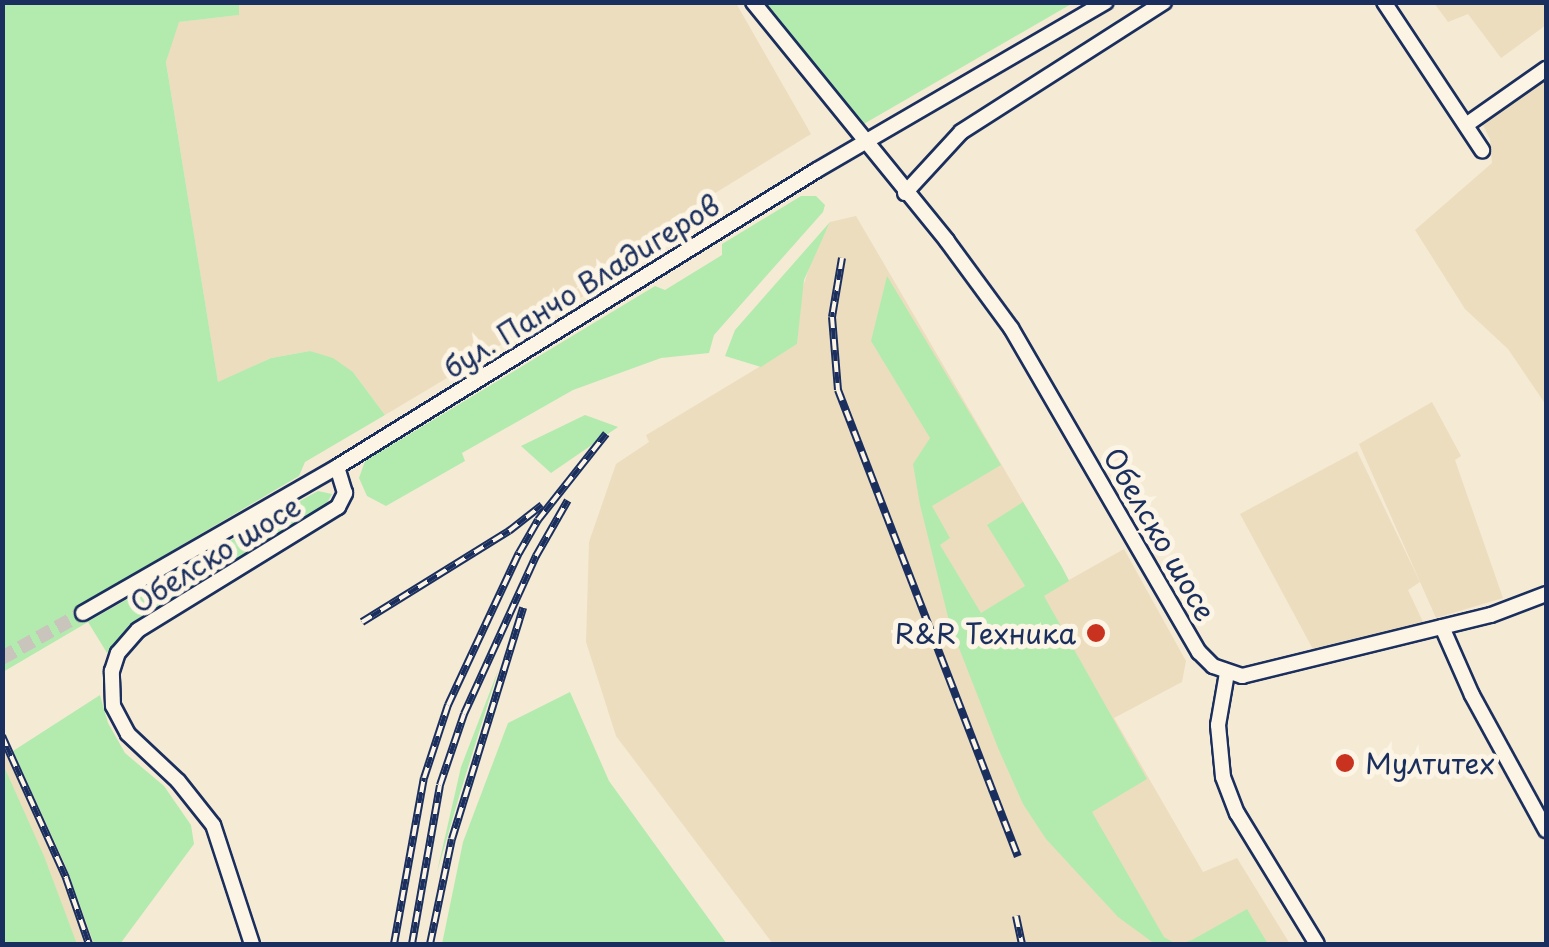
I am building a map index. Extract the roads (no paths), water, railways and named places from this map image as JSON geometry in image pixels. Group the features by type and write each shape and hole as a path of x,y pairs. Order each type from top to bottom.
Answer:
{"street":[{"name":"Обелско шосе","path":"754,2 1011,328 1199,652 1227,674"},
{"name":"бул. Панчо Владигеров","path":"83,613 337,467 864,143 1106,2"},
{"path":"905,193 960,132 1164,2"},
{"path":"1384,2 1482,150"},
{"path":"1466,125 1546,69"},
{"name":"Обелско шосе","path":"252,944 213,825 178,781 128,734 114,706 112,671 118,653 138,630 338,506 345,493 337,467"},
{"path":"1317,944 1237,813 1222,777 1218,725 1227,674 1242,676 1442,627 1546,594"},
{"path":"1442,627 1472,695 1546,830"}],"tunnel":[{"path":"2,658 83,613"}],"railway":[{"path":"842,258 832,317 838,390 1018,857"},
{"path":"394,944 424,778 448,705 538,520 606,434"},
{"path":"412,944 440,785 464,714 536,556 568,500"},
{"path":"362,622 509,531 542,505"},
{"path":"430,944 452,839 523,608"},
{"path":"2,736 66,878 89,944"},
{"path":"1016,916 1022,944"}],"place":[{"name":"R&R Техника","path":"1096,633"},
{"name":"Мултитех","path":"1345,763"}]}
